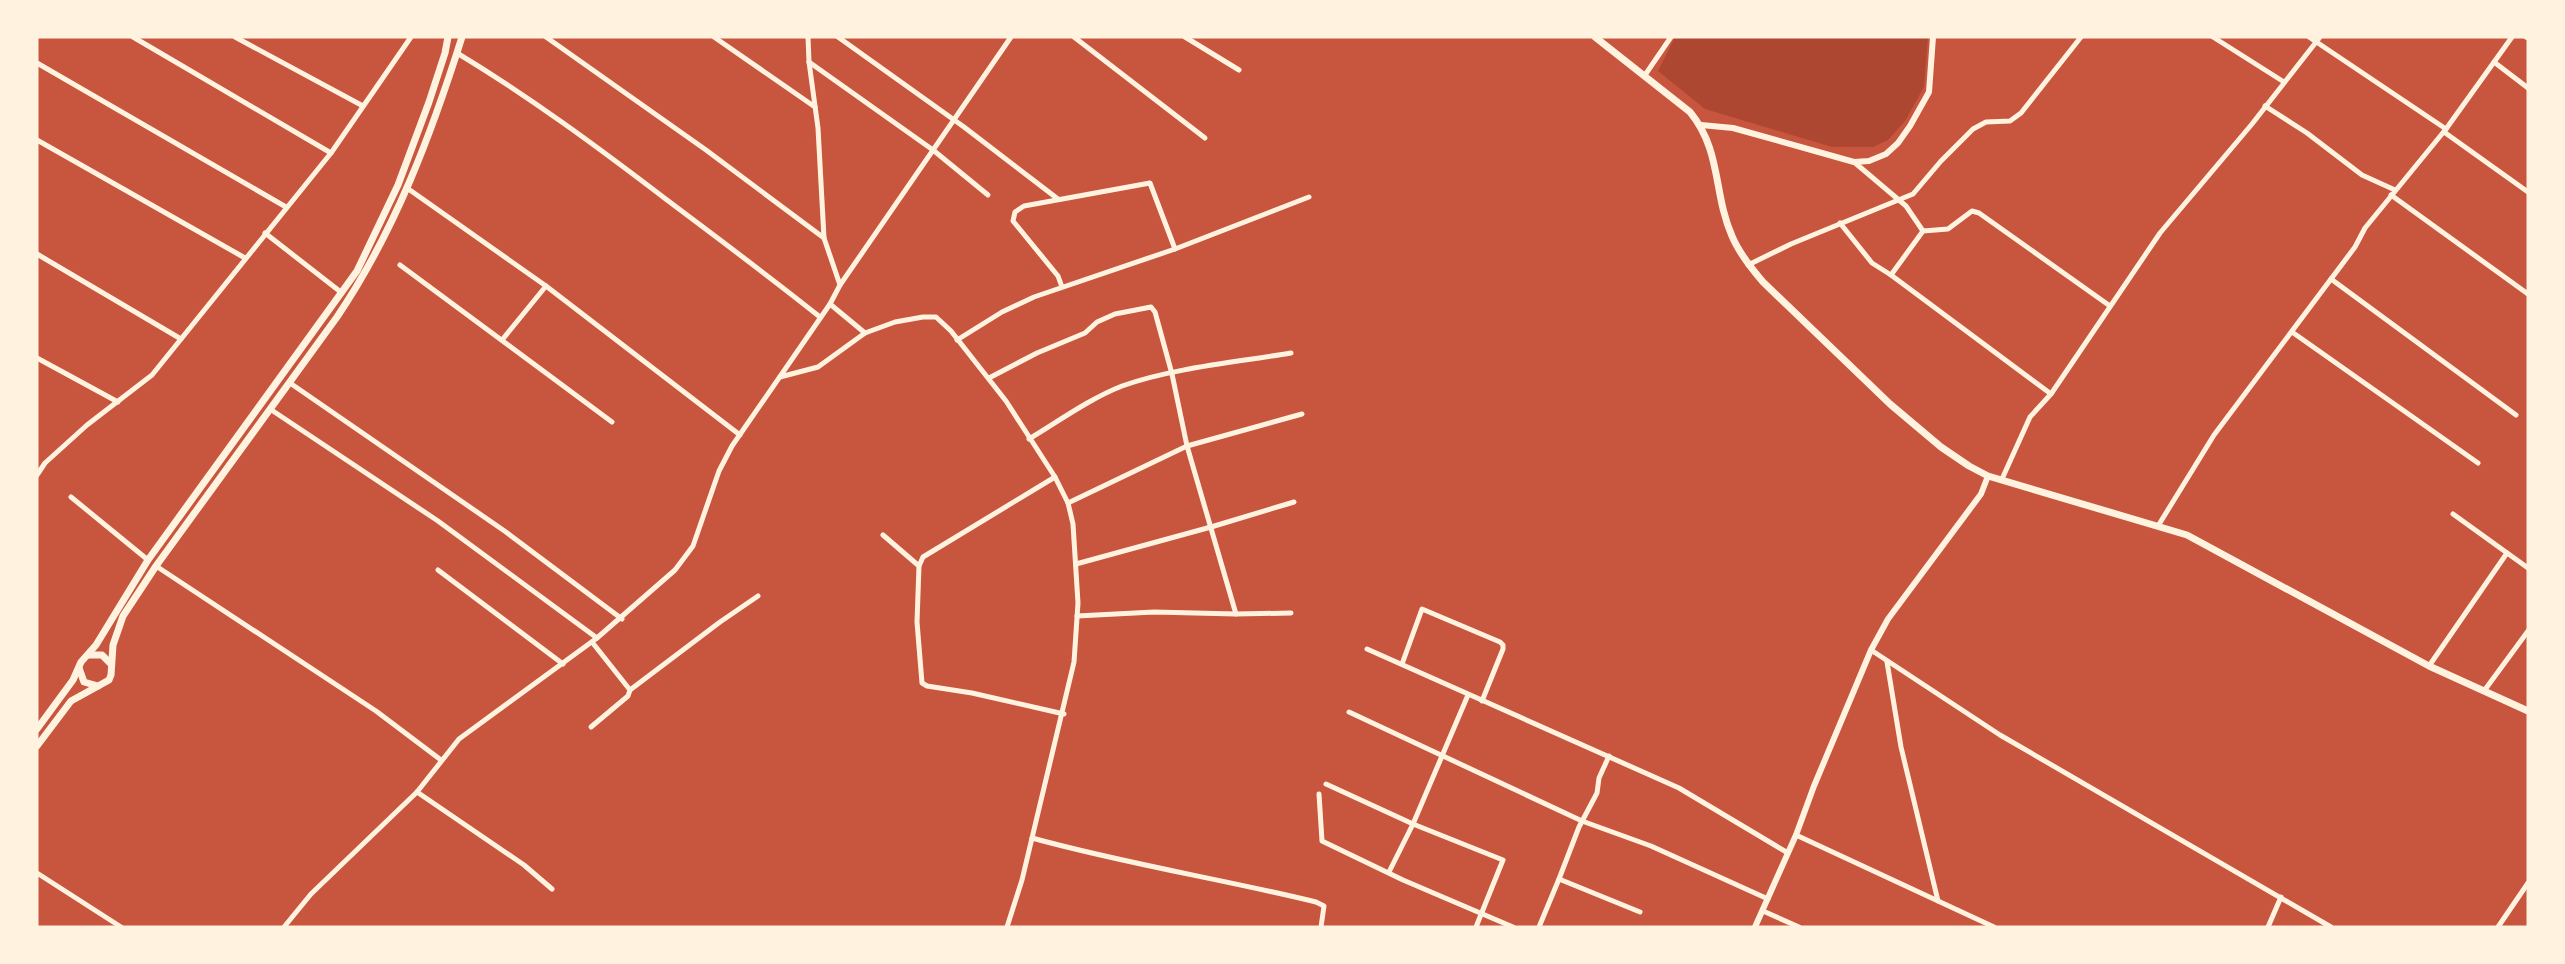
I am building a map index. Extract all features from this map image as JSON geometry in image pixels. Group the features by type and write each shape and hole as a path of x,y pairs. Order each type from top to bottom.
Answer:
{"main road":[{"path":"37,729 73,680 81,662 89,655 148,560 342,293 369,247 398,185 429,102 448,37"},
{"path":"37,746 71,701 105,684 111,675 115,638 123,616 364,275 407,188 461,37"},
{"path":"1595,37 1690,112 1701,125 1713,154 1731,234 1748,265 1762,282 1890,404 1941,447 1987,475 2187,535 2429,666 2528,711"},
{"path":"89,655 102,655 111,664"},
{"path":"79,668 84,682 100,686"}],"street":[{"path":"133,37 331,153"},
{"path":"235,37 362,106"},
{"path":"37,475 53,455 152,375 331,153 411,37"},
{"path":"546,37 706,150 824,239"},
{"path":"714,37 815,107"},
{"path":"808,37 818,128 824,239 840,285"},
{"path":"838,37 1058,199"},
{"path":"284,927 310,894 417,792 460,739 622,619 674,570 693,546 719,471 753,414 831,304 840,285 1011,37"},
{"path":"1074,37 1205,138"},
{"path":"1185,37 1239,70"},
{"path":"1645,75 1671,37"},
{"path":"1701,125 1733,128 1854,162 1869,161 1886,154 1910,126 1929,92 1933,37"},
{"path":"1748,265 1840,223 1913,194 1973,129 1986,122 2010,121 2021,113 2081,37"},
{"path":"2213,37 2284,82"},
{"path":"2309,37 2318,39 2528,192"},
{"path":"2158,526 2214,435 2393,193 2445,130 2512,37"},
{"path":"2002,479 2031,417 2051,394 2160,233 2318,39"},
{"path":"457,53 498,78 612,159 820,317"},
{"path":"809,62 933,150 988,195"},
{"path":"2494,62 2528,89"},
{"path":"37,63 286,207"},
{"path":"2265,106 2307,133 2362,175 2393,193 2528,294"},
{"path":"37,140 245,258"},
{"path":"1854,162 1899,200 1923,231"},
{"path":"1062,287 1058,276 1013,221 1015,212 1024,206 1150,183 1175,249"},
{"path":"407,188 546,286 740,435"},
{"path":"957,340 1002,312 1062,287 1175,249 1309,197"},
{"path":"1891,275 1923,231 1948,229 1972,211 2110,306"},
{"path":"1840,223 1872,263 2051,394"},
{"path":"265,233 342,293"},
{"path":"37,254 181,339"},
{"path":"400,265 612,422"},
{"path":"2331,279 2516,415"},
{"path":"502,340 546,286"},
{"path":"831,304 865,334"},
{"path":"989,378 1037,353 1085,333 1097,322 1115,314 1151,307 1155,312 1172,374 1187,446 1236,614"},
{"path":"780,377 818,367 865,334 895,323 936,317 951,331 989,378 1055,477 1068,503 1073,524 1076,564 1074,662 1064,714 1022,880 1007,927"},
{"path":"2292,332 2478,463"},
{"path":"1029,439 1123,386 1172,374 1291,353"},
{"path":"37,358 118,402"},
{"path":"290,383 506,531 622,619"},
{"path":"270,409 477,549 595,640 630,690"},
{"path":"1068,503 1187,446 1303,414"},
{"path":"1755,927 1796,835 1871,650 1888,619 1981,494 1987,475"},
{"path":"1055,477 923,557 919,566 917,622 922,683 1064,714"},
{"path":"71,497 148,560"},
{"path":"1076,564 1294,502"},
{"path":"2453,514 2528,568"},
{"path":"883,535 919,566"},
{"path":"2429,666 2507,553"},
{"path":"156,566 376,711 441,760"},
{"path":"438,570 564,664"},
{"path":"591,727 628,696 630,690 758,596"},
{"path":"1402,664 1422,609 1500,642 1503,649 1482,701"},
{"path":"1077,616 1154,612 1291,613"},
{"path":"2484,691 2528,631"},
{"path":"1367,649 1679,788 1788,853"},
{"path":"1871,650 2000,735 2331,927"},
{"path":"1888,662 1900,747 1938,901"},
{"path":"1389,872 1413,824 1468,695"},
{"path":"1349,712 1582,821 1651,846 1768,900"},
{"path":"1539,927 1582,821 1597,793 1599,778 1609,756"},
{"path":"1326,784 1413,824 1503,860 1476,927"},
{"path":"417,792 524,865 552,889"},
{"path":"1319,794 1322,841 1481,915 1513,927"},
{"path":"1796,835 1994,927"},
{"path":"1031,838 1096,855 1316,902 1324,905 1321,927"},
{"path":"37,873 121,927"},
{"path":"1559,879 1640,912"},
{"path":"2498,927 2528,883"},
{"path":"2268,927 2281,897"},
{"path":"1762,911 1799,927"}],"shaded area":[{"path":"1675,37 1928,37 1924,87 1905,121 1888,140 1873,147 1832,147 1705,109 1658,71"}]}
